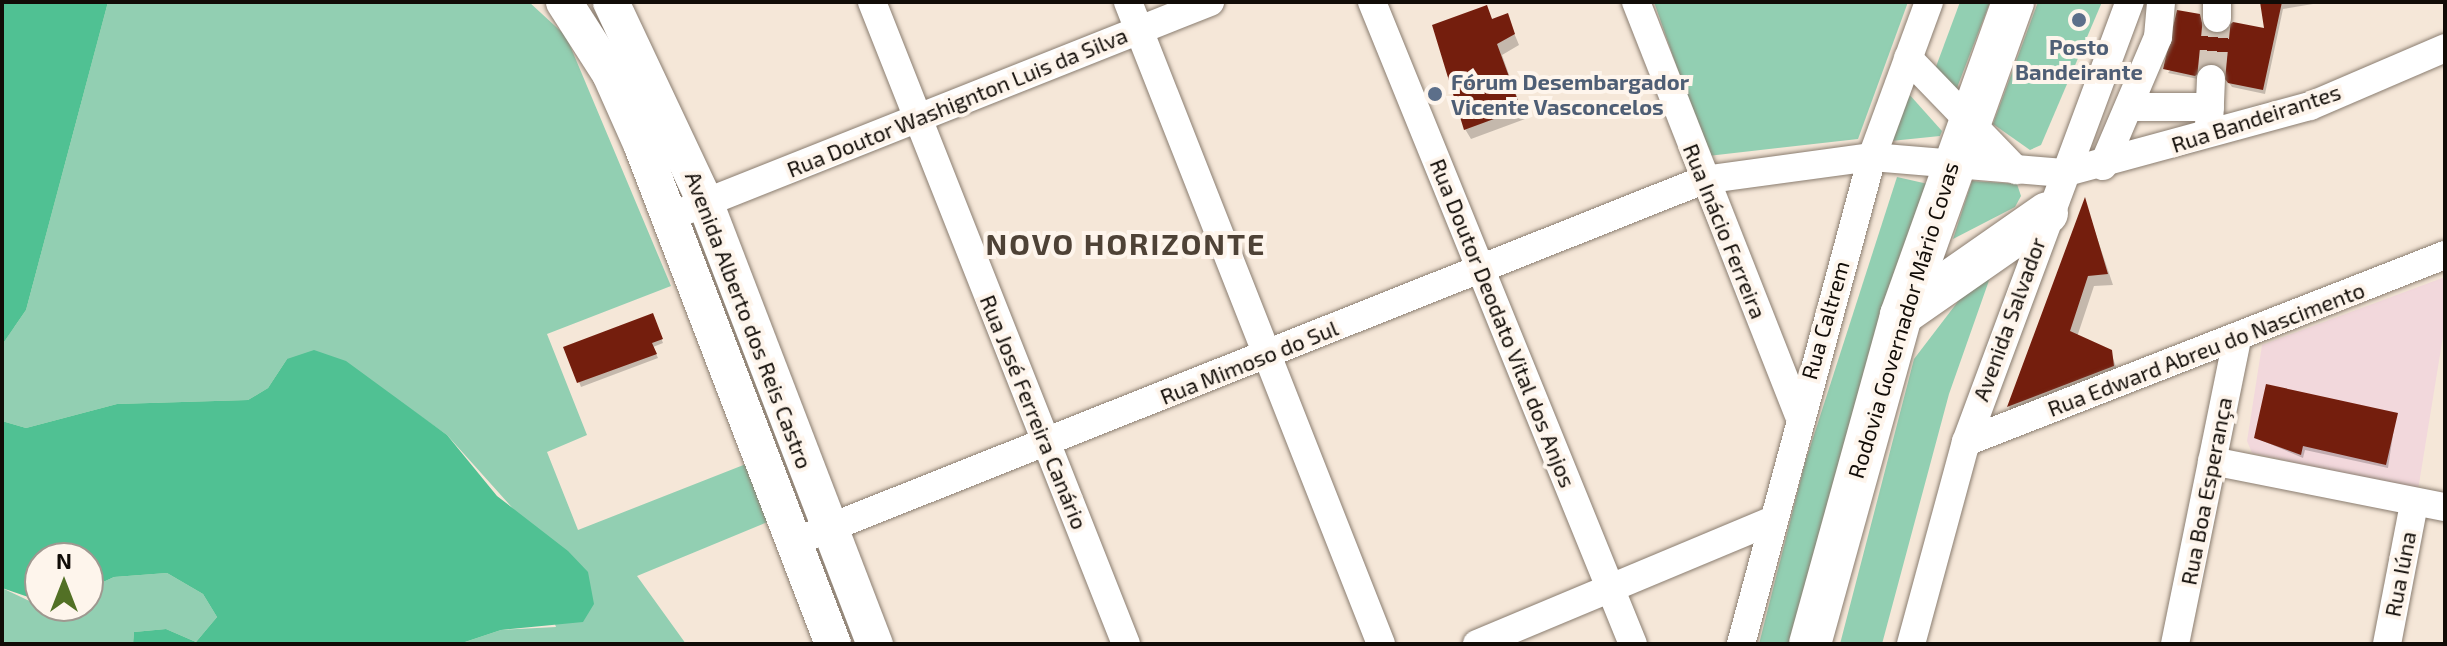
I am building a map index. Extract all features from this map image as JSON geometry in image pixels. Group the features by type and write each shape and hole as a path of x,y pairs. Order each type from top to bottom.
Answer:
{"highway":[{"name":"Rodovia Governador Mário Covas","path":"1810,644 1901,315 1966,123 2013,2"},
{"path":"1901,315 2047,213"}],"main road":[{"name":"Avenida Alberto dos Reis Castro","path":"611,2 705,202 875,644"},
{"name":"Avenida Alberto dos Reis Castro","path":"571,4 610,74 671,217 833,644"}],"street":[{"name":"Rua José Ferreira Canário","path":"872,2 1126,644"},
{"path":"1128,2 1264,355 1381,644"},
{"name":"Rua Doutor Washignton Luis da Silva","path":"671,217 1210,2"},
{"name":"Rua Doutor Deodato Vital dos Anjos","path":"1372,2 1633,644"},
{"name":"Rua Inácio Ferreira","path":"1636,2 1703,180 1798,414"},
{"name":"Rua Caltrem","path":"1741,644 1798,414 1872,157 1929,2"},
{"name":"Avenida Salvador","path":"1911,644 1966,442 2047,213 2130,2"},
{"path":"2103,166 2132,107 2158,37 2161,2"},
{"name":"Rua Bandeirantes","path":"1872,157 2063,173 2103,166 2210,107 2310,106 2445,48"},
{"path":"1908,58 1966,123 2016,170"},
{"path":"2132,107 2210,107"},
{"name":"Rua Mimoso do Sul","path":"794,542 1048,444 1703,180 1872,157"},
{"name":"Rua Edward Abreu do Nascimento","path":"1966,442 2445,255"},
{"name":"Rua Boa Esperança","path":"2175,644 2237,338"},
{"path":"2212,461 2414,504 2445,507"},
{"name":"Rua Iúna","path":"2387,644 2414,504"},
{"path":"1477,644 1773,520"}],"shaded area":[{"path":"2445,277 2445,324 2418,490 2252,453 2247,441 2262,345"}],"green space":[{"path":"2,2 108,2 26,310 2,345"},
{"path":"108,2 529,2 566,36 671,286 547,334 587,435 547,452 578,530 746,464 770,521 637,576 686,644 459,644 501,630 556,627 516,512 447,435 382,389 287,359 268,388 248,400 117,404 26,428 2,421 2,345 26,310"},
{"path":"1654,2 1908,2 1858,139 1708,156"},
{"path":"1960,2 1990,2 1955,93 1934,72"},
{"path":"2038,2 2102,2 2041,145 2030,150 1993,124"},
{"path":"1908,93 1942,131 1940,136 1891,141"},
{"path":"1897,177 1928,184 1793,644 1759,644 1805,463"},
{"path":"1972,181 2017,184 2021,196 2015,207 1953,239"},
{"path":"1993,269 1949,394 1882,644 1840,644 1914,359 1966,291"},
{"path":"314,350 346,361 447,435 497,496 568,551 588,572 594,604 583,622 501,630 459,644 133,644 134,632 166,629 196,642 217,617 203,594 167,573 114,577 104,582 104,542 24,542 24,596 2,588 2,421 26,428 117,404 248,400 268,388 287,359"},
{"path":"167,573 203,594 217,617 196,642 166,629 134,632 133,644 2,644 2,588 24,598 24,622 104,622 104,582 114,577"}],"building":[{"path":"2260,2 2282,2 2263,90 2228,83 2212,62 2195,76 2163,69 2177,10 2200,14 2203,27 2218,35 2233,22 2264,28"},
{"path":"1487,5 1492,19 1508,13 1515,34 1497,44 1521,109 1464,130 1432,25"},
{"path":"2085,197 2108,274 2088,276 2070,331 2112,350 2114,366 2007,407"},
{"path":"653,313 663,339 652,343 657,354 577,383 563,347"},
{"path":"2266,384 2398,413 2386,465 2303,446 2301,455 2254,438"}],"tunnel":[{"path":"2211,79 2217,18"}],"place":[{"name":"Posto Bandeirante","path":"2079,20"},
{"name":"Fórum Desembargador Vicente Vasconcelos","path":"1435,94"}],"district":[{"name":"NOVO HORIZONTE","path":"1126,243"}]}
